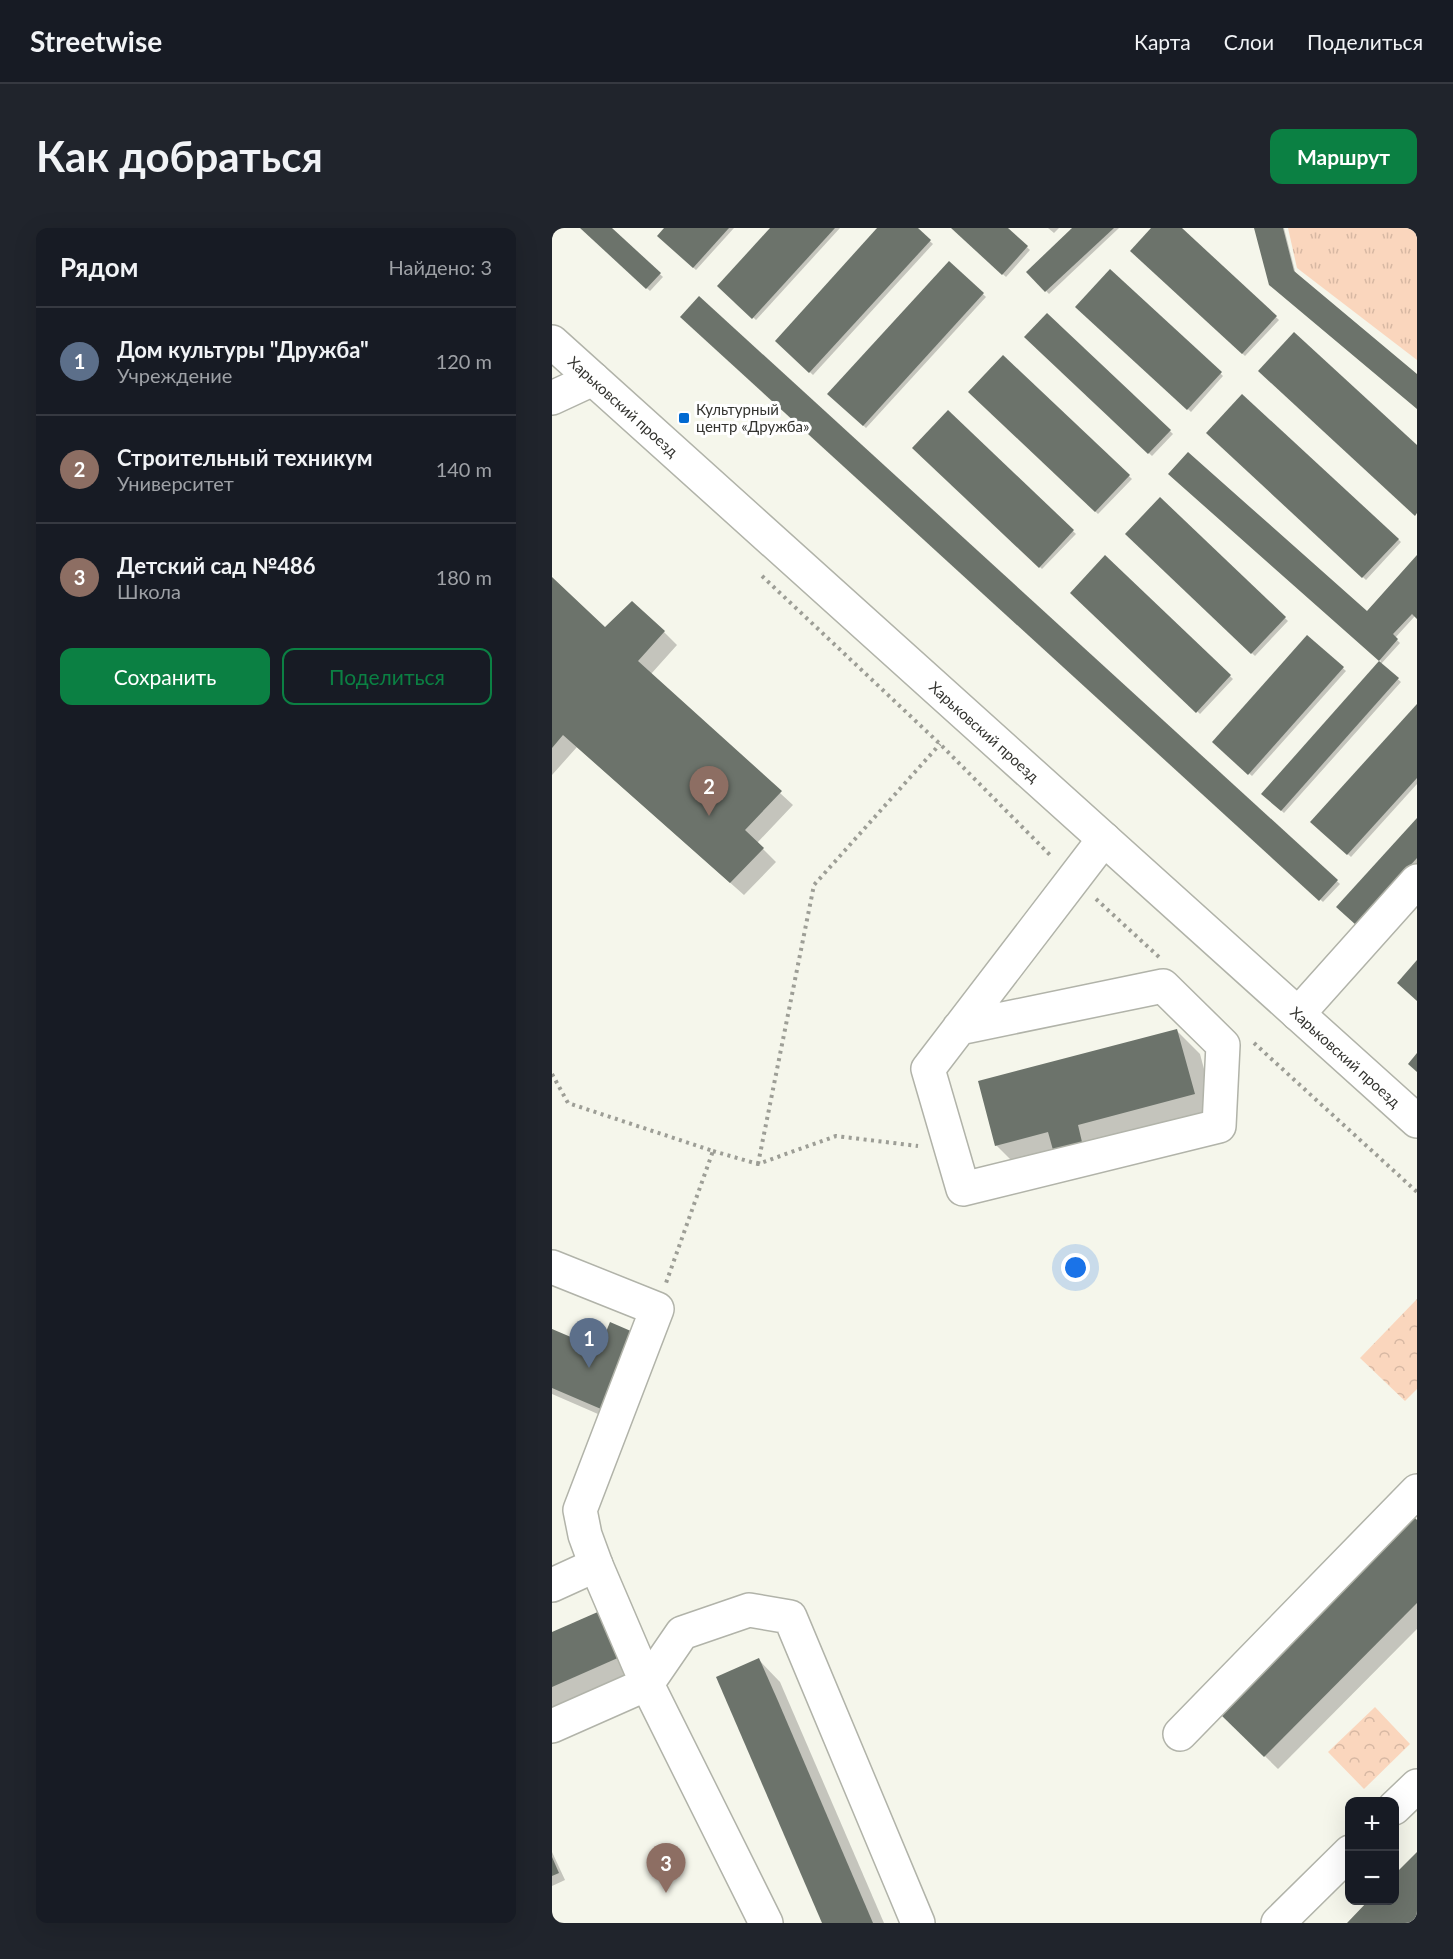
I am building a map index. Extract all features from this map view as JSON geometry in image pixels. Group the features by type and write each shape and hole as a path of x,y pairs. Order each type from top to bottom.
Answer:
{"street":[{"name":"Харьковский проезд","path":"552,342 1417,1121"},
{"path":"552,398 593,380"},
{"path":"959,1028 1163,986 1223,1045 1219,1126 963,1189 928,1069 959,1028 1074,879 1104,839"},
{"path":"1299,1014 1417,881"},
{"path":"552,1267 657,1309 580,1510 585,1535 596,1565 647,1684 766,1923"},
{"path":"1180,1734 1417,1491"},
{"path":"552,1585 596,1565"},
{"path":"552,1726 647,1684 682,1633 749,1610 790,1617 918,1923"},
{"path":"1399,1804 1417,1786"},
{"path":"1278,1923 1345,1857"}],"path":[{"path":"758,571 940,744 1074,879"},
{"path":"758,1164 814,885 940,744"},
{"path":"552,1074 568,1103 758,1164 836,1136 922,1146 948,1138"},
{"path":"657,1309 713,1151"}],"green space":[{"path":"1288,228 1417,228 1417,360 1297,268"},
{"path":"1417,1299 1417,1389 1405,1401 1360,1358"},
{"path":"1375,1707 1410,1744 1364,1789 1328,1752"}],"building":[{"path":"580,228 612,228 661,273 646,289"},
{"path":"664,228 729,228 693,268 657,236"},
{"path":"770,228 835,228 752,319 717,286"},
{"path":"877,228 918,228 931,240 809,373 775,341"},
{"path":"951,228 1008,228 1028,246 1002,275"},
{"path":"1072,228 1114,228 1045,292 1026,272"},
{"path":"1151,228 1182,228 1277,316 1242,354 1130,251"},
{"path":"1254,228 1283,228 1294,271 1417,374 1417,409 1269,285"},
{"path":"949,261 984,293 863,426 827,394"},
{"path":"1110,269 1222,372 1187,410 1075,307"},
{"path":"699,296 1338,880 1319,901 680,317"},
{"path":"1047,313 1171,430 1148,454 1024,337"},
{"path":"1294,332 1417,445 1417,513 1415,516 1258,371"},
{"path":"1003,355 1130,475 1095,512 968,392"},
{"path":"1242,394 1399,539 1362,578 1206,433"},
{"path":"948,410 1074,530 1039,568 912,448"},
{"path":"1188,452 1367,611 1417,555 1417,619 1412,614 1393,634 1398,639 1379,661 1168,474"},
{"path":"1160,497 1286,617 1251,654 1125,534"},
{"path":"1105,555 1231,675 1196,713 1070,593"},
{"path":"552,577 605,627 632,601 665,631 638,661 782,791 745,830 764,848 730,883 563,735 552,748"},
{"path":"1307,635 1344,667 1248,775 1212,742"},
{"path":"1379,661 1399,678 1281,811 1261,794"},
{"path":"1417,704 1417,778 1347,855 1310,822"},
{"path":"1417,818 1417,858 1356,925 1336,907"},
{"path":"1417,960 1417,1001 1397,983"},
{"path":"1177,1029 1195,1094 1078,1125 1082,1142 1053,1150 1048,1132 995,1146 978,1081"},
{"path":"1417,1053 1417,1072 1408,1064"},
{"path":"610,1322 640,1335 608,1412 552,1388 552,1329 599,1349"},
{"path":"1414,1517 1417,1520 1417,1603 1264,1757 1220,1714"},
{"path":"600,1611 620,1657 552,1687 552,1632"},
{"path":"759,1658 873,1923 822,1923 716,1677"},
{"path":"1417,1852 1417,1923 1347,1923 1364,1905 1399,1905 1399,1870"},
{"path":"552,1857 559,1873 552,1876"}],"place":[{"name":"Культурный центр «Дружба»","path":"684,418"},
{"name":"Строительный техникум","path":"709,816"},
{"name":"Дом культуры \"Дружба\"","path":"589,1368"},
{"name":"Детский сад №486","path":"666,1893"}]}
